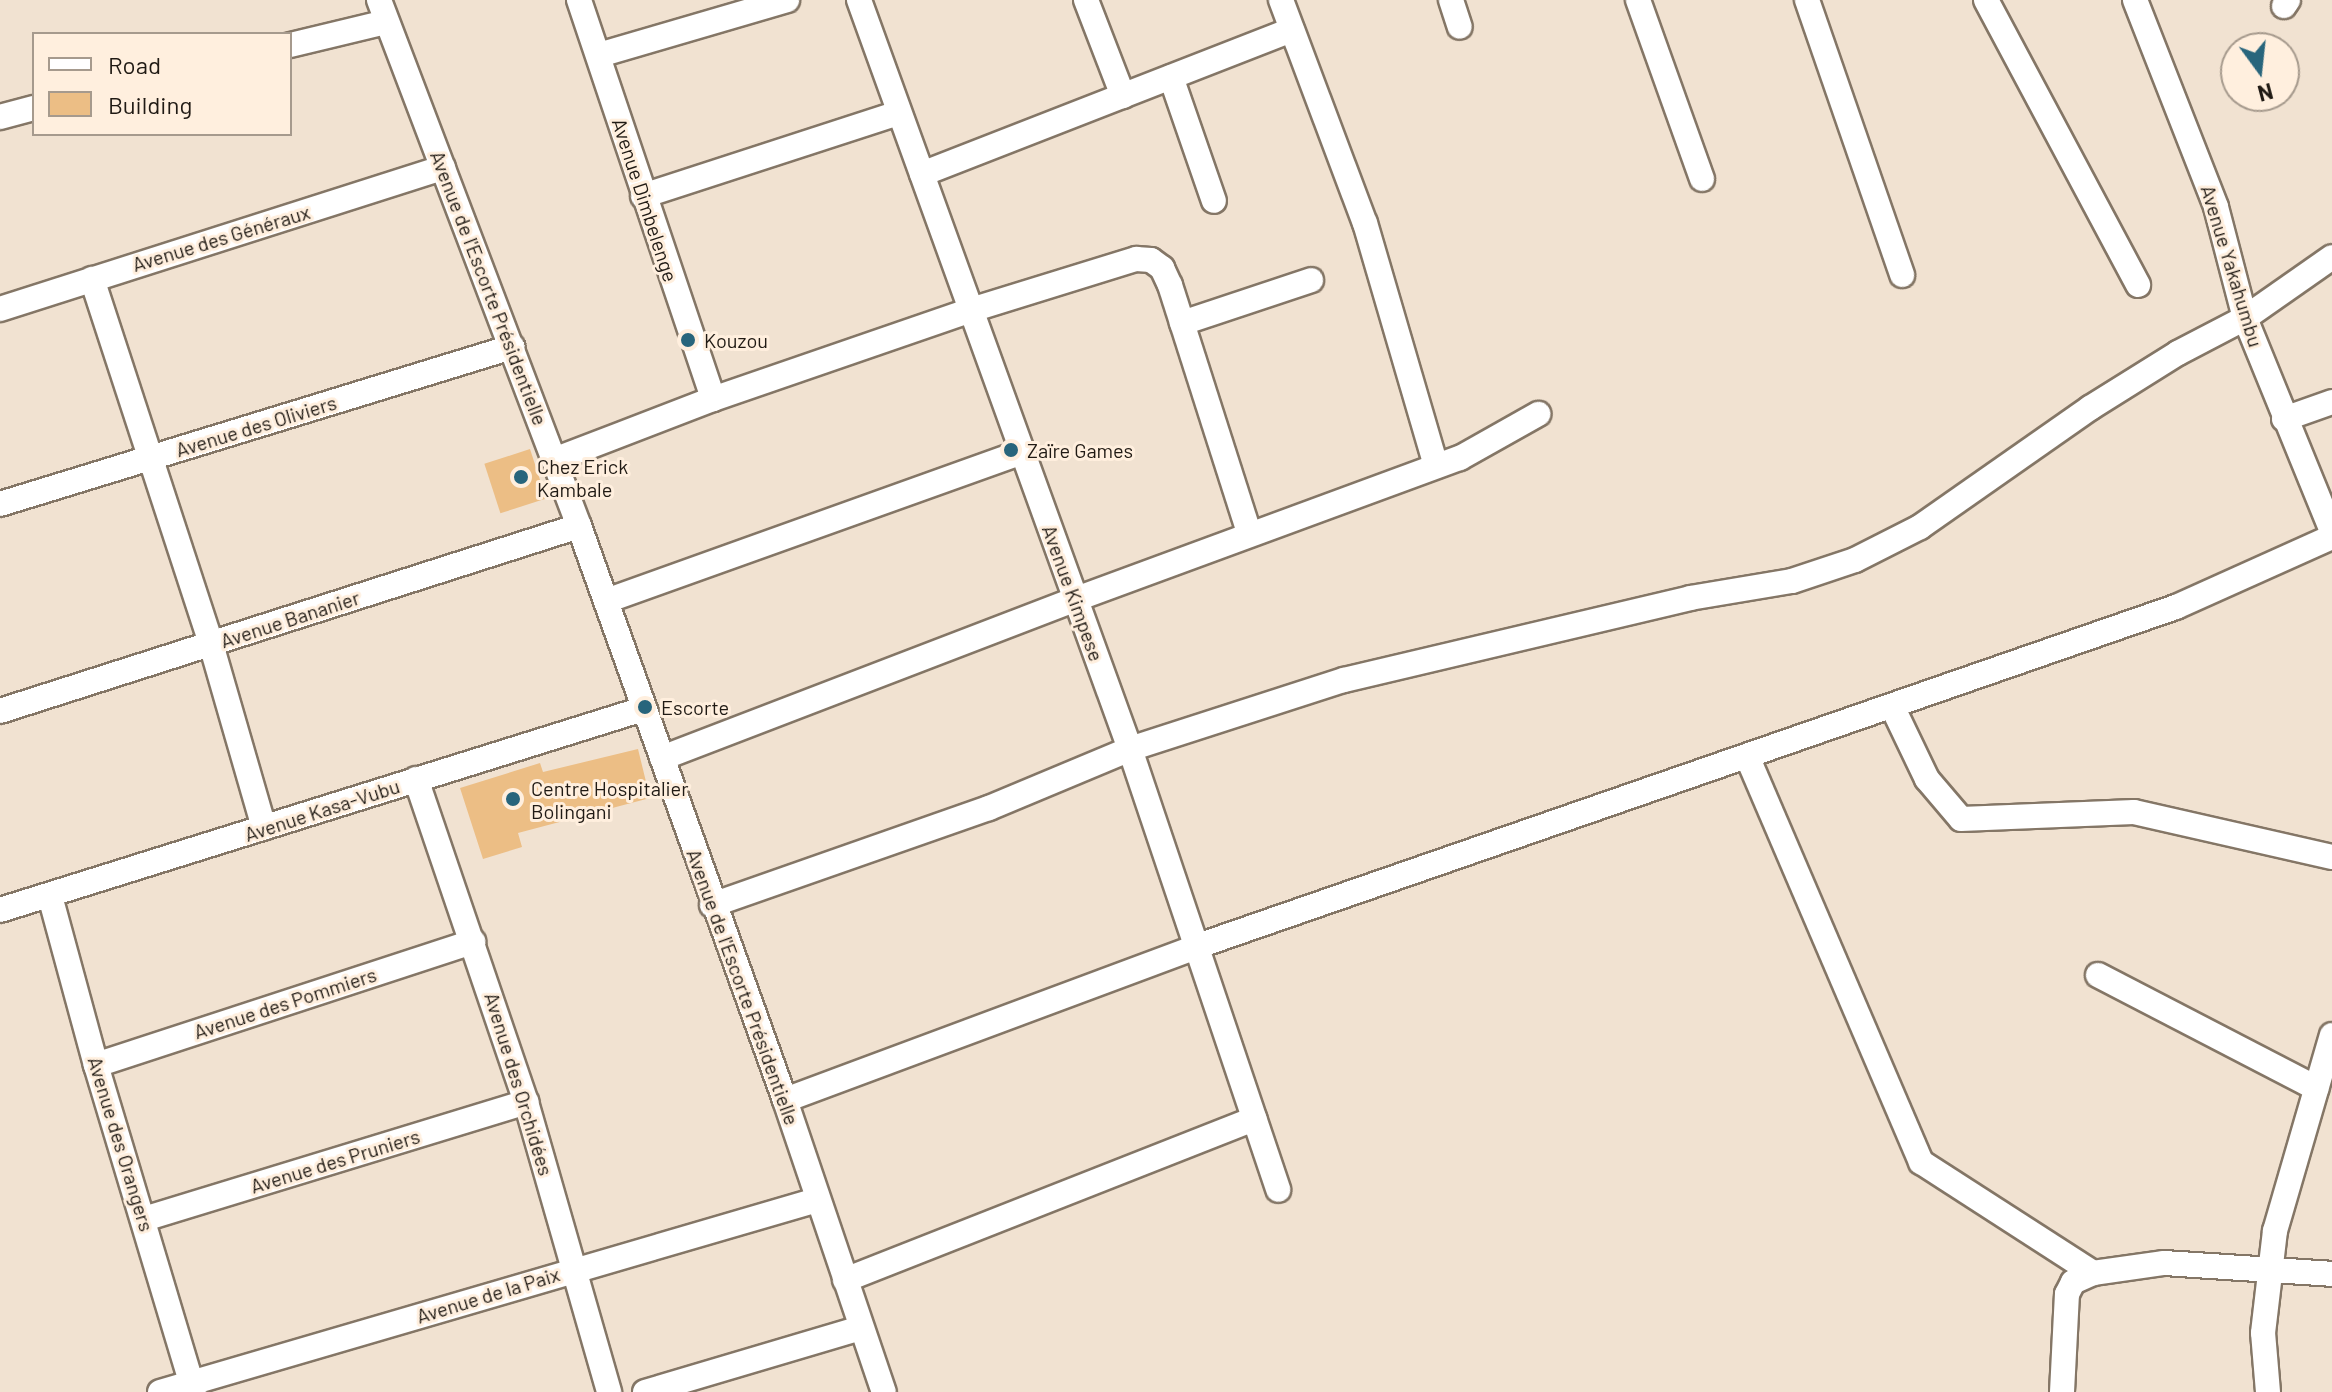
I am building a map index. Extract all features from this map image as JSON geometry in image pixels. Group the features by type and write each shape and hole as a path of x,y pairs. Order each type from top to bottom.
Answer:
{"street":[{"name":"Avenue Dimbelenge","path":"579,0 713,399"},
{"path":"599,55 787,0"},
{"name":"Avenue Kimpese","path":"859,0 1130,749 1278,1190"},
{"path":"1086,0 1123,96"},
{"path":"1281,0 1365,223 1436,466"},
{"path":"1451,0 1460,27"},
{"path":"1638,0 1702,179"},
{"path":"1807,0 1902,275"},
{"path":"1986,0 2138,285"},
{"name":"Avenue Yakahumbu","path":"2135,0 2216,207 2245,318 2332,534"},
{"path":"292,44 383,11"},
{"name":"Avenue de l'Escorte Présidentielle","path":"383,11 579,526 712,905 785,1100 884,1392"},
{"path":"922,174 1292,30"},
{"path":"1171,77 1214,201"},
{"path":"0,117 32,109"},
{"path":"643,196 899,113"},
{"name":"Avenue des Généraux","path":"0,309 443,168"},
{"path":"712,905 989,808 1130,749 1344,680 1690,598 1792,581 1855,560 1920,527 2090,408 2178,353 2245,318 2332,257"},
{"path":"554,460 713,399 971,310 1136,259 1151,260 1162,268 1182,323 1249,533"},
{"path":"92,279 211,644 264,828"},
{"path":"1182,323 1311,280"},
{"name":"Avenue des Oliviers","path":"0,504 512,347"},
{"path":"2284,419 2332,402"},
{"path":"662,758 1249,533 1460,458 1538,414"},
{"path":"606,601 1021,452"},
{"name":"Avenue Bananier","path":"0,711 579,526"},
{"path":"785,1100 1198,946 2176,607 2332,534"},
{"path":"1892,706 1927,779 1961,819 2134,812 2332,857"},
{"name":"Avenue Kasa-Vubu","path":"0,910 643,709"},
{"path":"1747,756 1921,1162 2093,1273"},
{"name":"Avenue des Orchidées","path":"416,779 526,1102 609,1392"},
{"name":"Avenue des Orangers","path":"50,896 96,1065 193,1388"},
{"name":"Avenue des Pommiers","path":"96,1065 473,942"},
{"path":"2098,975 2316,1088"},
{"path":"2268,1392 2263,1333 2268,1271 2288,1178 2332,1035"},
{"name":"Avenue des Pruniers","path":"144,1219 526,1102"},
{"path":"845,1280 1254,1119"},
{"name":"Avenue de la Paix","path":"160,1392 193,1388 575,1269 817,1200"},
{"path":"2062,1392 2067,1294 2073,1282 2093,1273 2164,1263 2332,1274"},
{"path":"645,1392 861,1328"}],"building":[{"path":"530,449 546,498 500,513 484,464"},
{"path":"638,749 650,798 518,833 522,847 483,859 460,788 540,763 543,772"}],"place":[{"name":"Kouzou","path":"688,340"},
{"name":"Zaïre Games","path":"1011,450"},
{"name":"Chez Erick Kambale","path":"521,477"},
{"name":"Escorte","path":"645,707"},
{"name":"Centre Hospitalier Bolingani","path":"513,799"}]}
